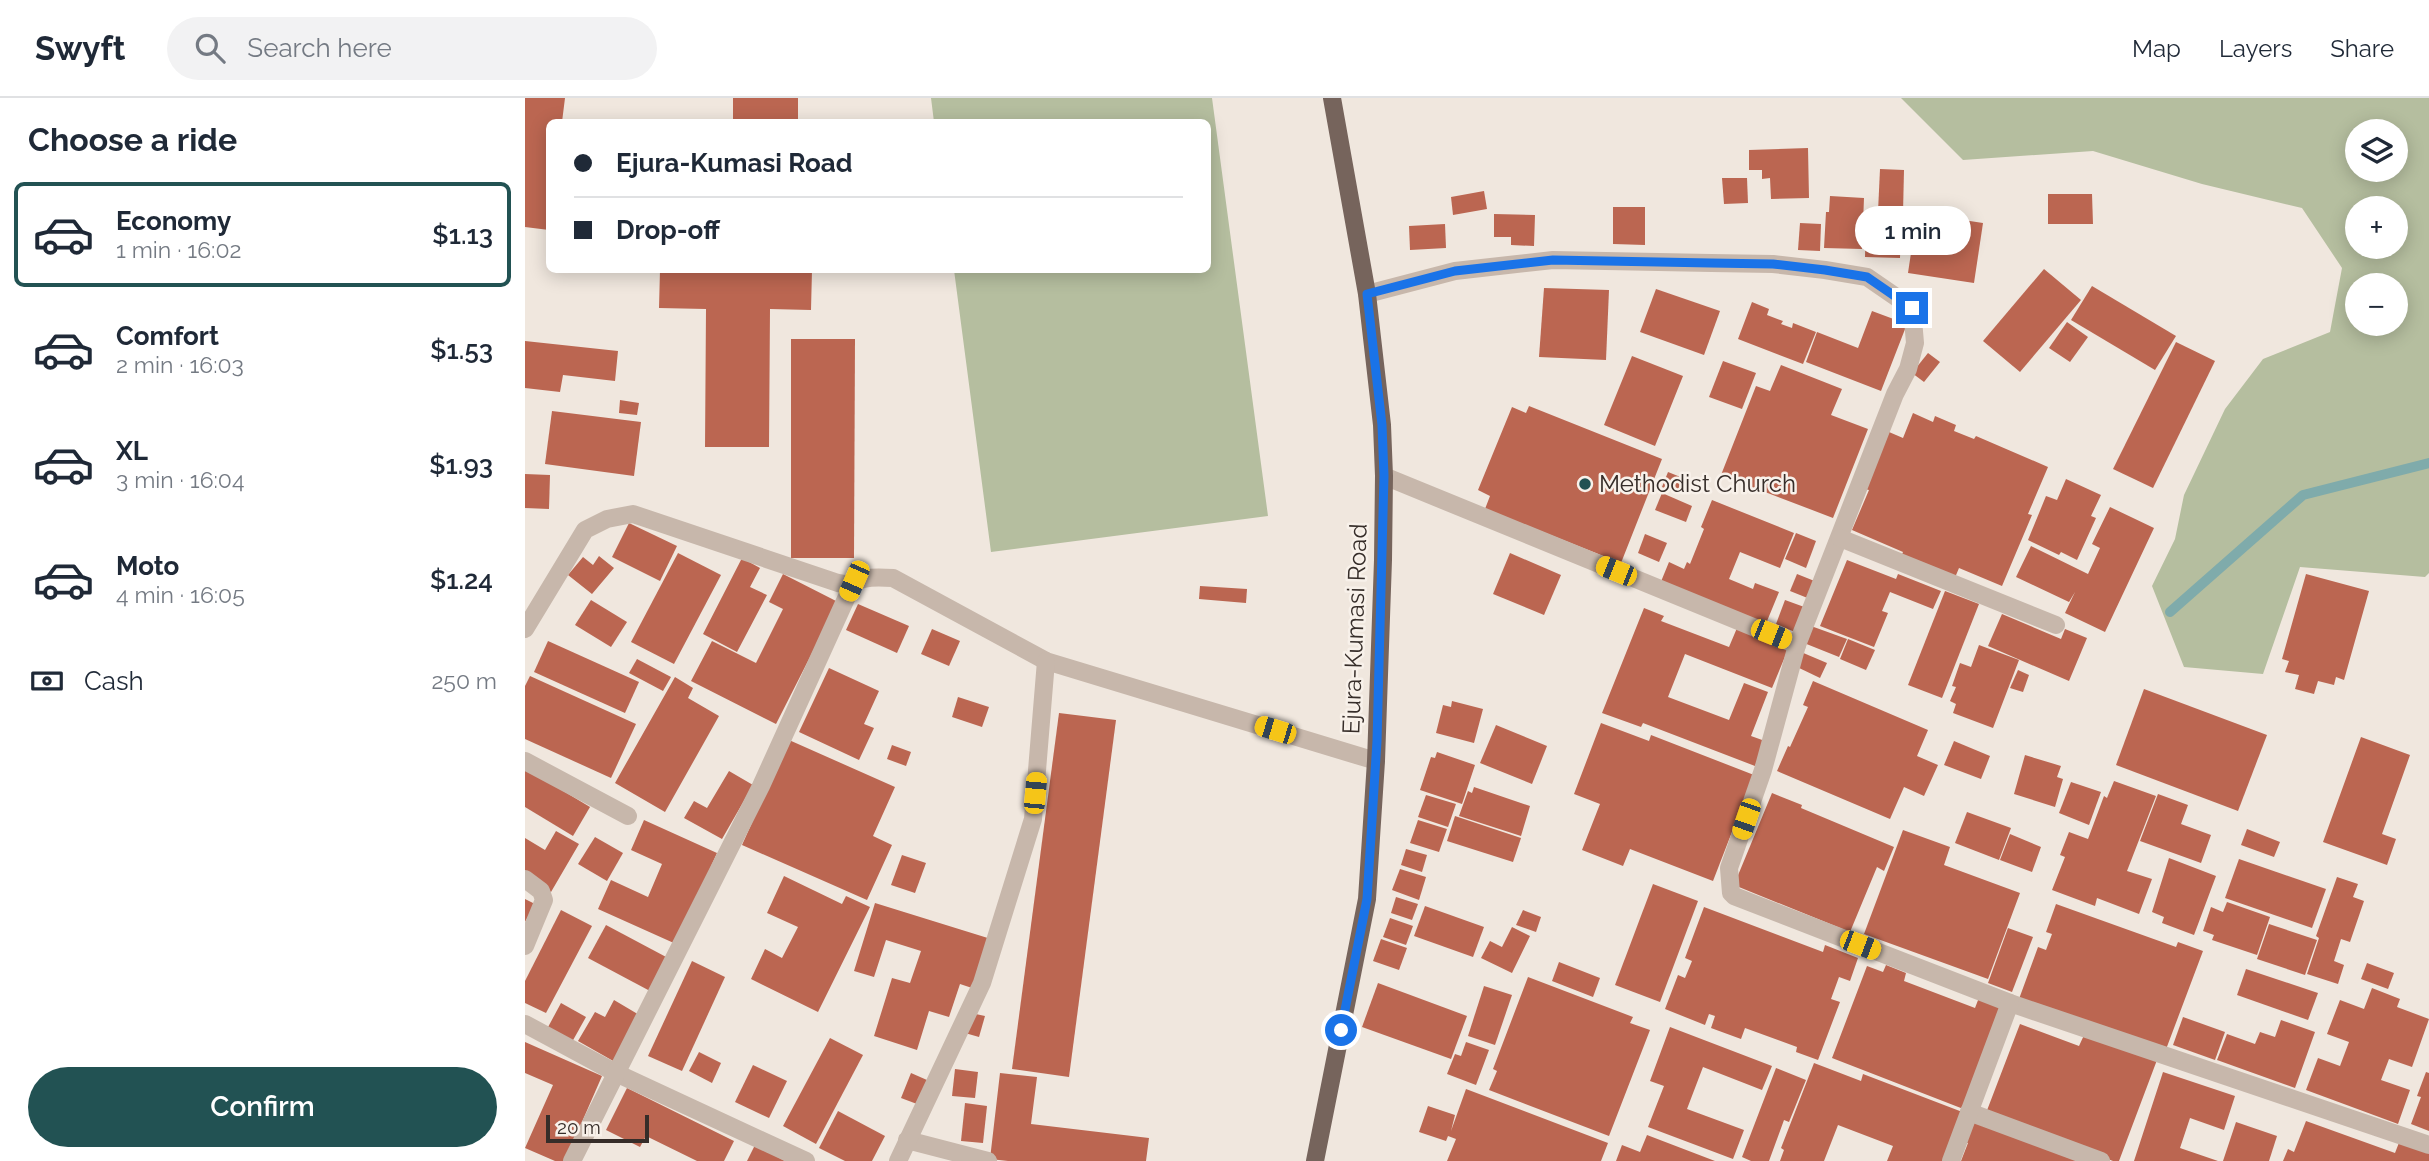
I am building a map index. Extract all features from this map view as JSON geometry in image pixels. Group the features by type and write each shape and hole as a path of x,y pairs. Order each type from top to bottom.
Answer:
{"main road":[{"name":"Ejura-Kumasi Road","path":"1315,1161 1367,899 1376,761 1384,476 1382,425 1367,294 1332,98"}],"street":[{"path":"1367,294 1455,271 1553,260 1773,264 1867,277 1912,308 1915,343 1908,369 1895,394 1797,645 1763,770 1729,868 1731,893 2010,1003 2429,1145"},
{"path":"1384,476 1797,645"},
{"path":"525,629 585,530 607,519 633,514 838,583 850,584 880,577 893,578 1046,661 1376,761"},
{"path":"1840,538 2056,625"},
{"path":"572,1161 761,786 854,581"},
{"path":"898,1161 982,983 1033,819 1046,661"},
{"path":"525,761 628,816"},
{"path":"525,879 541,891 544,900 525,946"},
{"path":"1951,1161 2010,1003"},
{"path":"525,1024 616,1073 806,1161"},
{"path":"1969,1112 2101,1161"},
{"path":"907,1140 988,1161"}],"green space":[{"path":"931,98 1212,98 1268,516 991,552 954,273 1211,273 1211,119 934,119"},
{"path":"1901,98 2429,98 2429,573 2425,577 2300,567 2263,674 2184,667 2152,586 2175,539 2184,495 2225,409 2263,359 2330,332 2342,268 2302,208 2202,184 2093,151 1963,160"}],"building":[{"path":"525,98 565,98 562,119 546,119 546,230 525,227"},
{"path":"733,98 798,98 798,119 733,119"},
{"path":"1808,148 1809,198 1771,199 1770,178 1762,179 1762,170 1749,170 1749,150"},
{"path":"1880,169 1904,170 1903,213 1878,212"},
{"path":"1722,178 1747,178 1748,203 1724,204"},
{"path":"1484,191 1487,209 1453,215 1451,197"},
{"path":"2048,194 2092,194 2093,224 2048,224"},
{"path":"1830,196 1864,198 1862,249 1824,248 1826,212 1829,212"},
{"path":"1613,207 1645,207 1645,245 1613,244"},
{"path":"1917,213 1983,223 1974,283 1908,273"},
{"path":"1494,214 1535,215 1534,246 1511,245 1511,237 1494,237"},
{"path":"1866,221 1882,222 1882,228 1901,229 1900,258 1865,257"},
{"path":"1800,223 1821,224 1820,251 1798,250"},
{"path":"1445,224 1446,248 1410,250 1409,226"},
{"path":"2044,269 2081,300 2020,372 1983,341"},
{"path":"660,273 812,273 811,310 770,309 769,447 705,447 706,309 659,308"},
{"path":"2092,286 2176,336 2155,370 2071,320"},
{"path":"1544,288 1609,290 1606,360 1539,357"},
{"path":"1656,289 1720,311 1704,355 1640,332"},
{"path":"1752,302 1769,309 1767,315 1783,321 1781,324 1792,328 1793,323 1816,332 1803,364 1738,339"},
{"path":"1872,311 1907,324 1881,391 1806,362 1817,332 1858,348"},
{"path":"2067,322 2088,337 2070,362 2049,348"},
{"path":"791,339 855,339 854,558 791,558"},
{"path":"525,341 618,351 615,381 563,375 560,392 525,388"},
{"path":"2176,342 2215,361 2153,488 2113,469"},
{"path":"1928,353 1940,362 1924,382 1912,373"},
{"path":"1632,356 1683,376 1655,446 1604,425"},
{"path":"1723,361 1756,373 1742,409 1709,397"},
{"path":"1781,365 1842,389 1831,415 1868,429 1833,518 1721,475 1756,386 1770,391"},
{"path":"620,400 639,403 637,415 619,413"},
{"path":"1529,406 1662,459 1621,563 1485,509 1490,496 1478,490 1512,407 1526,413"},
{"path":"552,411 641,422 634,476 545,464"},
{"path":"1913,413 1933,422 1935,416 1956,425 1954,431 1974,439 1976,436 2048,467 2028,514 2032,515 2002,586 1959,568 1954,580 1901,557 1903,552 1852,530 1869,490 1865,489 1889,432 1903,438"},
{"path":"1668,472 1683,478 1677,493 1662,487"},
{"path":"525,474 550,475 549,509 525,508"},
{"path":"2066,479 2101,495 2091,516 2096,518 2077,560 2061,552 2059,555 2028,540 2046,496 2057,500"},
{"path":"1662,493 1692,506 1686,522 1655,510"},
{"path":"1712,500 1794,533 1780,568 1740,552 1729,579 1753,589 1755,583 1779,592 1765,626 1660,584 1669,562 1684,569 1687,562 1690,564"},
{"path":"2110,507 2154,528 2105,632 2065,613 2075,592 2069,602 2016,577 2031,546 2088,574 2100,548 2092,544"},
{"path":"629,523 677,546 660,581 612,557"},
{"path":"1796,533 1816,541 1806,568 1785,559"},
{"path":"1645,534 1667,543 1659,562 1638,553"},
{"path":"678,553 721,575 674,664 631,642"},
{"path":"1510,553 1561,575 1544,615 1493,594"},
{"path":"599,556 614,568 592,594 568,575 583,557 593,565"},
{"path":"742,558 760,568 750,587 767,595 737,652 703,634"},
{"path":"1847,560 1896,579 1898,574 1941,591 1933,609 1890,592 1882,611 1888,613 1874,647 1820,626"},
{"path":"783,574 838,602 776,724 691,681 712,641 756,663 783,609 769,602"},
{"path":"1797,574 1817,582 1810,599 1790,591"},
{"path":"2306,574 2369,591 2344,680 2336,677 2334,685 2318,681 2314,694 2295,689 2299,675 2285,672 2289,661 2282,659"},
{"path":"1200,586 1247,589 1246,603 1199,599"},
{"path":"1945,591 1979,604 1942,698 1908,685"},
{"path":"591,600 627,622 611,647 575,625"},
{"path":"1785,600 1807,608 1797,633 1776,624"},
{"path":"858,604 909,626 897,653 846,630"},
{"path":"1644,608 1664,616 1661,621 1729,647 1737,628 1789,647 1772,688 1685,654 1668,697 1729,720 1744,683 1768,692 1751,736 1765,741 1755,766 1643,723 1641,727 1602,713"},
{"path":"2002,614 2061,639 2065,629 2087,638 2069,681 1988,646"},
{"path":"1811,626 1847,639 1839,657 1804,643"},
{"path":"932,629 960,641 949,666 921,654"},
{"path":"1848,639 1875,650 1866,670 1840,659"},
{"path":"548,641 639,682 625,713 534,672"},
{"path":"1979,645 2019,660 1993,728 1953,713 1956,704 1950,701 1956,687 1952,686 1960,663 1971,667"},
{"path":"1801,652 1827,663 1820,678 1795,666"},
{"path":"637,659 671,677 663,691 629,673"},
{"path":"829,668 879,691 864,724 874,728 859,760 799,732"},
{"path":"2018,670 2029,675 2023,692 2010,688"},
{"path":"530,676 636,724 611,778 525,739 525,686"},
{"path":"675,677 693,688 688,698 719,716 665,812 615,783"},
{"path":"1813,681 1928,730 1917,756 1938,765 1924,796 1904,787 1890,819 1777,771 1808,707 1803,705"},
{"path":"2144,689 2267,735 2238,811 2116,765"},
{"path":"958,697 989,707 982,727 952,717"},
{"path":"1452,701 1483,709 1474,743 1436,733 1443,705 1451,707"},
{"path":"1059,713 1116,720 1069,1077 1012,1069"},
{"path":"1601,723 1649,741 1651,735 1754,775 1713,881 1630,849 1623,866 1582,850 1600,804 1574,794"},
{"path":"1496,725 1547,746 1532,784 1480,763"},
{"path":"2361,737 2410,755 2382,834 2396,839 2387,865 2323,842"},
{"path":"789,740 895,787 873,836 892,845 867,900 742,845"},
{"path":"1954,741 1990,756 1981,779 1944,765"},
{"path":"892,745 911,752 906,766 887,759"},
{"path":"1437,752 1475,765 1462,804 1420,790 1431,757 1435,758"},
{"path":"2025,755 2061,766 2057,777 2063,779 2055,807 2014,794"},
{"path":"525,768 590,807 573,836 525,807"},
{"path":"729,771 753,785 722,839 684,818 694,801 707,808"},
{"path":"2114,781 2156,796 2127,871 2152,879 2139,914 2097,898 2095,906 2052,890 2065,857 2060,855 2069,832 2088,839 2104,796 2107,798"},
{"path":"2071,782 2101,792 2089,825 2059,813"},
{"path":"1474,787 1530,806 1521,836 1459,816 1468,791 1472,793"},
{"path":"1772,793 1894,847 1884,871 1877,867 1850,932 1734,885"},
{"path":"2158,794 2188,805 2181,824 2211,835 2201,863 2140,841"},
{"path":"1426,795 1456,804 1448,827 1418,817"},
{"path":"1967,812 2011,828 1999,860 1955,843"},
{"path":"1455,816 1521,838 1513,862 1447,841"},
{"path":"644,820 717,853 676,944 598,909 611,880 648,897 662,864 631,850"},
{"path":"1418,820 1447,829 1439,852 1410,843"},
{"path":"2247,829 2280,842 2274,857 2241,845"},
{"path":"1903,830 1950,847 1944,865 2020,893 1988,979 1864,934"},
{"path":"556,831 579,844 551,892 525,876 525,838 545,850"},
{"path":"2010,834 2041,847 2032,872 2000,860"},
{"path":"595,837 623,853 607,881 578,864"},
{"path":"1406,849 1427,855 1422,872 1401,865"},
{"path":"902,855 926,863 915,893 891,885"},
{"path":"2169,858 2216,876 2194,935 2162,923 2164,917 2152,912"},
{"path":"2239,859 2326,889 2312,928 2225,898"},
{"path":"1400,869 1426,877 1419,900 1392,890"},
{"path":"784,876 842,904 846,896 870,907 818,1012 751,979 765,949 782,958 798,927 767,913"},
{"path":"2337,877 2358,884 2353,897 2364,901 2350,942 2341,939 2334,961 2344,965 2338,984 2307,974 2319,938 2316,936"},
{"path":"1653,884 1698,901 1660,1002 1615,985"},
{"path":"1396,897 1418,904 1412,920 1391,913"},
{"path":"525,899 535,904 525,922"},
{"path":"2227,902 2270,917 2257,955 2212,940 2214,935 2203,931 2211,907 2223,912"},
{"path":"875,903 991,939 975,989 960,984 949,1017 929,1011 917,1050 874,1036 892,978 910,983 921,951 886,940 874,977 854,971"},
{"path":"2056,904 2176,947 2178,942 2203,951 2165,1052 2019,999 2038,947 2046,950 2052,934 2046,932"},
{"path":"1425,906 1484,927 1473,957 1414,936"},
{"path":"1704,907 1823,952 1825,945 1858,958 1850,981 1839,977 1831,999 1840,1002 1818,1060 1796,1052 1797,1047 1745,1028 1741,1039 1711,1028 1715,1016 1709,1014 1705,1025 1665,1009 1678,975 1685,978 1692,961 1685,958"},
{"path":"561,910 592,926 546,1013 525,1003 525,981"},
{"path":"1523,910 1541,917 1536,932 1516,925"},
{"path":"1390,918 1413,926 1406,945 1383,937"},
{"path":"2269,924 2317,940 2305,975 2257,959"},
{"path":"606,925 668,958 650,991 588,958"},
{"path":"1512,927 1530,936 1512,973 1481,958 1490,941 1502,947"},
{"path":"2008,928 2033,937 2012,992 1988,983"},
{"path":"1381,939 1407,948 1399,970 1373,961"},
{"path":"692,961 725,977 682,1071 648,1056"},
{"path":"1559,962 1600,978 1593,997 1552,981"},
{"path":"2367,963 2394,973 2388,989 2361,979"},
{"path":"1886,965 1906,973 1904,981 1975,1008 1980,995 2007,1006 1966,1110 1832,1058 1867,966 1883,972"},
{"path":"2246,969 2318,993 2308,1020 2237,995"},
{"path":"1528,977 1633,1017 1630,1023 1650,1030 1609,1136 1489,1090 1497,1071 1493,1069"},
{"path":"1378,983 1467,1016 1451,1059 1362,1027"},
{"path":"1484,986 1512,995 1495,1045 1468,1036"},
{"path":"2372,988 2400,999 2397,1007 2429,1019 2412,1067 2389,1059 2381,1080 2410,1090 2398,1124 2306,1090 2318,1058 2340,1066 2349,1042 2327,1034 2340,1000 2364,1009"},
{"path":"614,1000 641,1016 615,1062 578,1041 595,1012 605,1017"},
{"path":"561,1003 586,1017 572,1042 547,1029"},
{"path":"971,1013 985,1016 979,1037 965,1033"},
{"path":"2183,1017 2225,1032 2215,1060 2173,1045"},
{"path":"2281,1020 2315,1032 2295,1088 2217,1060 2227,1034 2255,1044 2260,1032 2275,1037"},
{"path":"2020,1024 2079,1046 2085,1033 2157,1060 2119,1161 1986,1113"},
{"path":"1670,1027 1772,1066 1762,1090 1703,1067 1687,1109 1744,1130 1733,1159 1648,1127 1664,1086 1650,1081"},
{"path":"830,1038 863,1055 816,1144 783,1126"},
{"path":"525,1042 602,1076 565,1161 555,1161 525,1148 553,1085 525,1073"},
{"path":"1466,1042 1489,1050 1476,1085 1447,1074 1455,1054 1461,1056"},
{"path":"699,1052 721,1063 712,1083 689,1071"},
{"path":"1814,1063 1861,1081 1863,1074 1965,1113 1946,1161 1887,1161 1893,1146 1838,1125 1824,1161 1780,1161 1784,1150 1781,1148"},
{"path":"753,1065 787,1081 769,1118 735,1102"},
{"path":"1776,1068 1806,1080 1789,1122 1784,1120 1769,1161 1751,1161 1742,1157"},
{"path":"955,1069 978,1072 975,1098 952,1096"},
{"path":"2163,1072 2235,1096 2224,1130 2190,1118 2180,1148 2218,1161 2134,1161"},
{"path":"2426,1072 2429,1073 2429,1131 2411,1124 2421,1097 2417,1096"},
{"path":"911,1073 927,1080 917,1104 901,1098"},
{"path":"1000,1073 1037,1077 1031,1124 1149,1138 1146,1161 990,1159"},
{"path":"627,1088 734,1141 724,1161 697,1161 646,1136 640,1147 606,1130"},
{"path":"1466,1089 1608,1143 1601,1161 1447,1161 1456,1139 1448,1136 1446,1141 1419,1132 1428,1106 1455,1115 1451,1131"},
{"path":"965,1103 987,1106 983,1143 961,1141"},
{"path":"838,1111 885,1136 872,1161 845,1161 819,1148"},
{"path":"1971,1120 2082,1161 1961,1161 1968,1143 1963,1142"},
{"path":"2306,1121 2395,1153 2400,1140 2429,1150 2429,1161 2283,1161 2288,1149 2294,1152"},
{"path":"2236,1122 2277,1136 2269,1161 2223,1161"},
{"path":"1647,1135 1715,1161 1616,1161 1622,1145 1640,1152"},
{"path":"755,1145 785,1161 747,1161"}],"waterway":[{"path":"2170,612 2303,495 2429,463"}],"place":[{"name":"Methodist Church","path":"1585,484"}],"route":[{"path":"1341,1030 1367,899 1377,741 1384,476 1382,425 1367,294 1455,271 1553,260 1773,264 1867,277 1912,308"}]}
